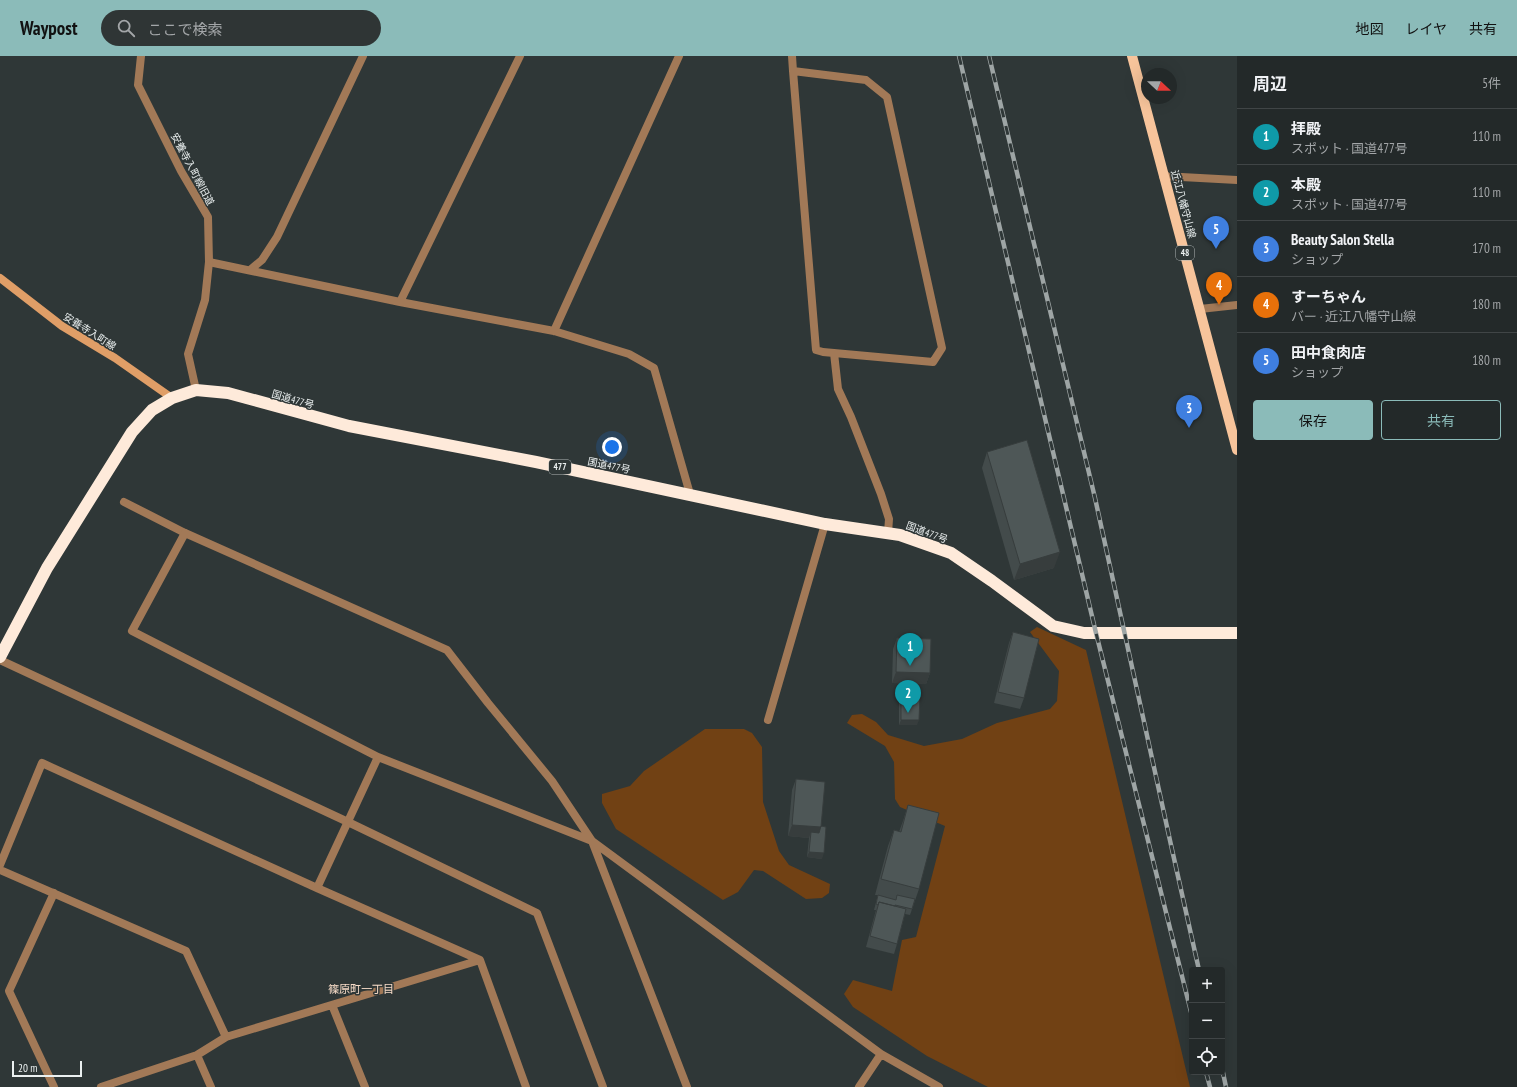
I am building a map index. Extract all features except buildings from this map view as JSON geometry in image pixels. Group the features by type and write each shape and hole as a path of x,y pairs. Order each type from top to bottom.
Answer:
{"highway":[{"name":"国道477号","path":"0,657 47,568 132,432 152,410 172,398 196,390 228,393 349,426 536,462 825,524 900,535 951,553 992,580 1053,626 1084,634 1237,633"}],"main road":[{"name":"近江八幡守山線","path":"1132,56 1237,450"},
{"name":"安養寺入町線","path":"0,278 62,326 115,358 172,398"}],"street":[{"name":"安養寺入町線旧道","path":"141,56 138,85 181,171 208,217 208,262 205,300 188,354 196,390"},
{"path":"250,270 262,260 277,237 363,56"},
{"path":"400,302 520,56"},
{"path":"554,331 679,56"},
{"path":"792,56 793,71 816,350 933,362 942,348 887,97 866,80 793,71"},
{"path":"1163,176 1237,180"},
{"path":"208,262 400,302 554,331 629,354 654,368 690,494"},
{"path":"1200,309 1237,305"},
{"path":"834,353 838,389 851,417 881,494 888,519 888,533"},
{"path":"124,502 185,533 447,650 552,781 592,841 688,1087"},
{"path":"768,720 825,524"},
{"path":"185,533 132,631 378,757 592,841 881,1054 939,1087"},
{"path":"0,660 348,822 537,913 603,1087"},
{"path":"317,888 378,757"},
{"path":"0,865 42,763 480,960 526,1087"},
{"path":"0,870 186,951 226,1037"},
{"path":"54,893 9,991 54,1087"},
{"path":"101,1087 197,1056 226,1037 480,960"},
{"path":"332,1005 365,1087"},
{"path":"859,1087 881,1054"},
{"path":"197,1056 211,1087"}],"shaded area":[{"path":"1037,627 1086,650 1190,1087 988,1087 927,1056 853,1007 844,994 853,980 892,991 902,940 916,937 945,826 900,807 895,799 894,762 885,746 847,723 852,715 862,714 876,722 888,735 924,746 962,739 997,723 1050,709 1057,701 1059,671 1030,632"},
{"path":"705,729 744,729 752,733 762,747 763,802 779,851 789,865 830,884 829,893 822,898 806,899 763,871 754,870 738,892 723,900 616,829 602,803 602,794 630,786 644,771"}],"railway":[{"path":"959,56 1096,633 1189,1004"},
{"path":"989,56 1095,498 1198,967"},
{"path":"1207,1075 1210,1087"},
{"path":"1223,1075 1226,1087"}],"place":[{"name":"田中食肉店","path":"1216,249"},
{"name":"すーちゃん","path":"1219,305"},
{"name":"Beauty Salon Stella","path":"1189,428"},
{"name":"拝殿","path":"910,666"},
{"name":"本殿","path":"908,713"}],"district":[{"name":"篠原町一丁目","path":"361,989"}]}
